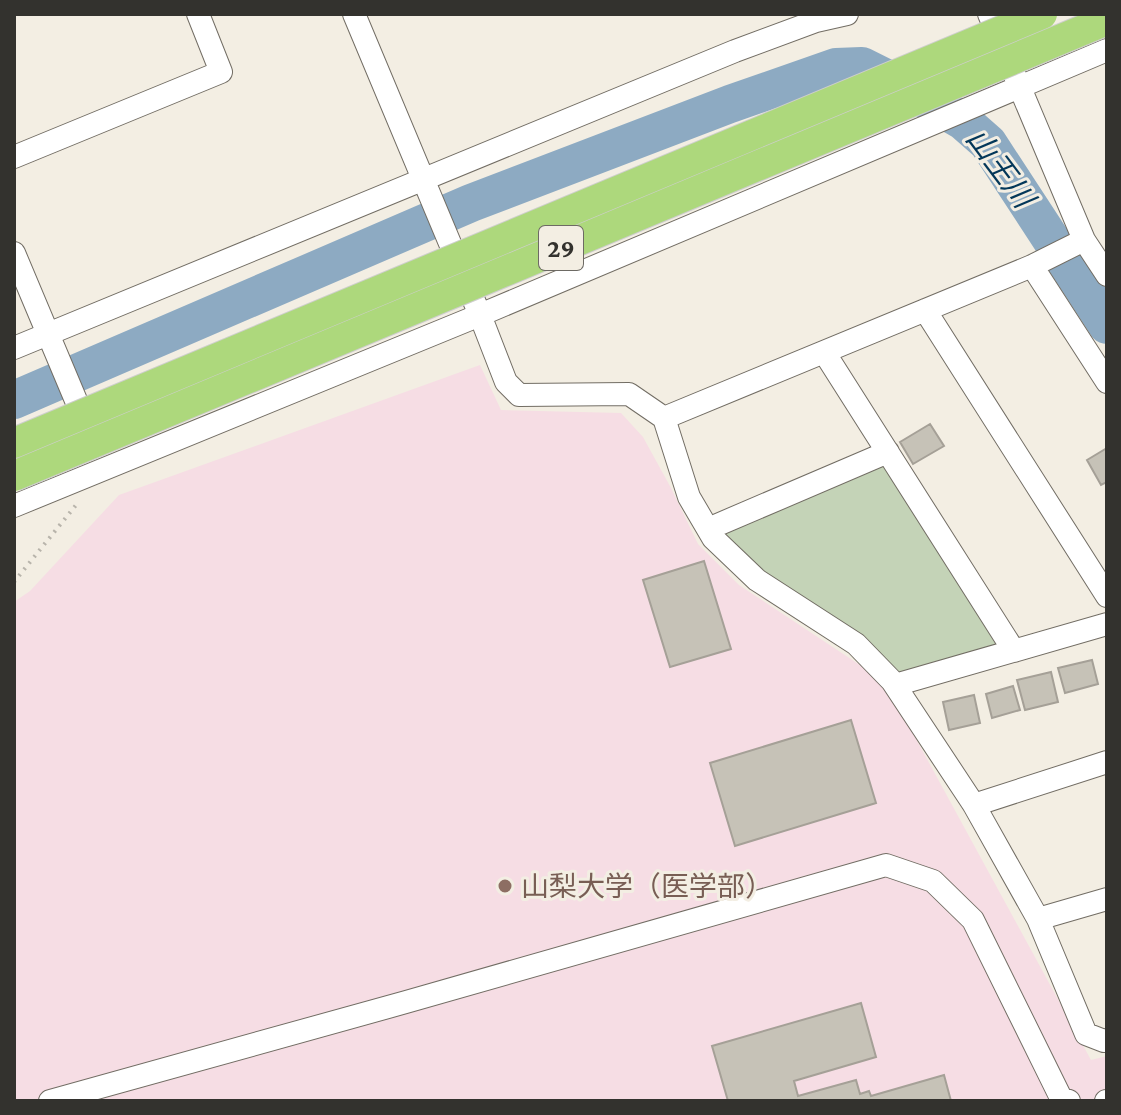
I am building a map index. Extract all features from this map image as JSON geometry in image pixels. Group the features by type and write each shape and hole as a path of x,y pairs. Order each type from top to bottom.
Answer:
{"highway":[{"name":"29","path":"14,443 1042,14"},
{"name":"29","path":"14,476 1107,20"}],"street":[{"path":"14,157 221,72 198,14"},
{"path":"354,14 506,382 519,395 629,394 664,418 689,497 713,538 757,580 856,644 895,685 974,805 1038,919 1086,1034 1107,1040"},
{"path":"14,348 735,51 816,21 847,14"},
{"path":"989,14 1084,240 1107,275"},
{"path":"14,506 480,315 1107,50"},
{"path":"664,418 1032,266 1084,240"},
{"path":"14,253 105,468"},
{"path":"1032,266 1107,382"},
{"path":"925,310 1107,596"},
{"path":"824,352 1014,651"},
{"path":"708,529 888,452"},
{"path":"895,685 1107,624"},
{"path":"974,805 1107,762"},
{"path":"50,1101 886,865 933,881 973,920 1061,1098 1069,1101"},
{"path":"1038,919 1107,899"}],"path":[{"path":"14,582 78,502"}],"shaded area":[{"name":"山梨大学（医学部）","path":"480,365 501,410 621,413 643,437 698,544 739,585 872,673 903,715 1091,1060 1107,1056 1107,1101 14,1101 14,602 30,591 119,495"}],"green space":[{"path":"888,452 1014,651 895,685 708,529"}],"building":[{"path":"930,424 944,446 913,464 900,442"},
{"path":"1107,448 1107,482 1101,485 1087,460"},
{"path":"704,561 731,649 670,667 643,580"},
{"path":"1092,660 1098,684 1065,693 1058,668"},
{"path":"1051,672 1058,702 1025,710 1017,680"},
{"path":"1013,686 1020,710 992,718 986,694"},
{"path":"974,695 980,723 949,730 943,702"},
{"path":"851,720 876,803 735,846 710,763"},
{"path":"861,1003 876,1057 794,1081 798,1096 856,1080 860,1094 869,1091 871,1096 944,1075 951,1101 728,1101 712,1046"}],"waterway":[{"name":"山王川","path":"14,400 471,203 836,67 862,66 963,121 988,143 1107,325"}],"place":[{"name":"山梨大学（医学部）","path":"505,886"}]}
